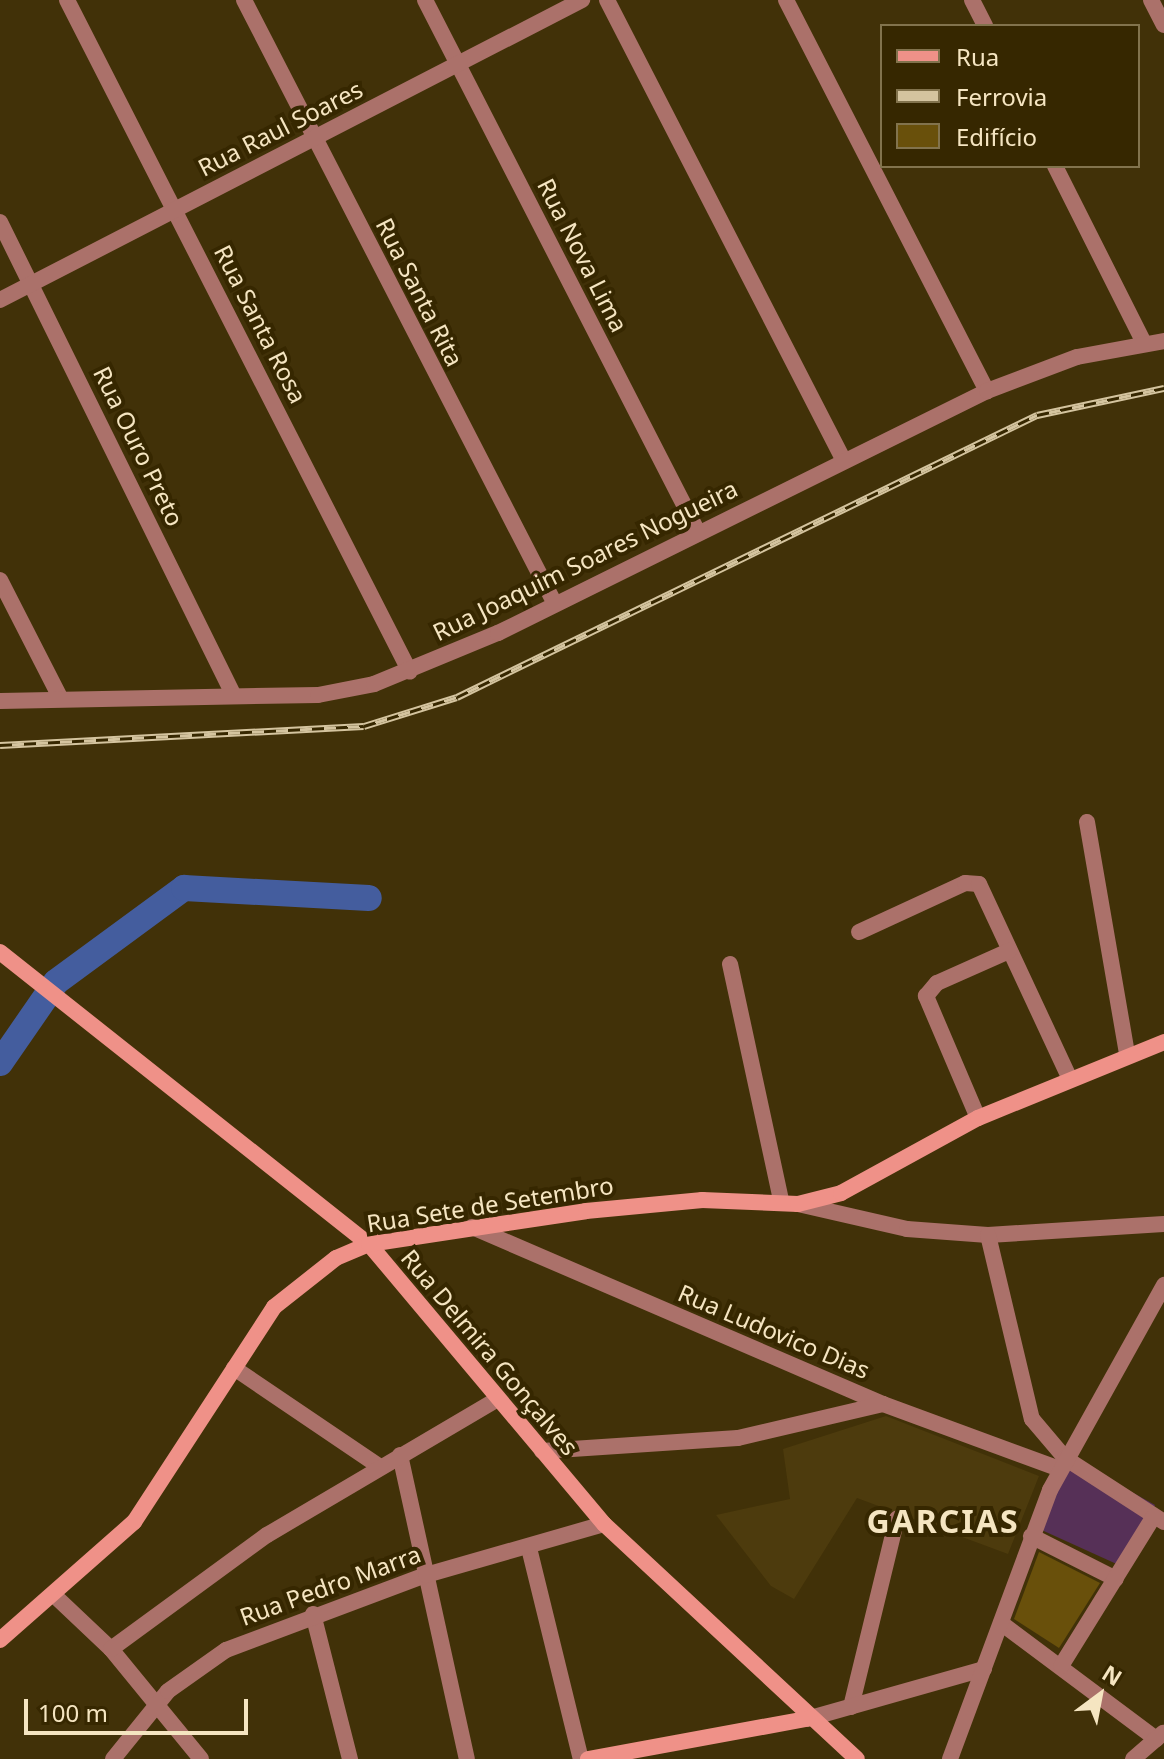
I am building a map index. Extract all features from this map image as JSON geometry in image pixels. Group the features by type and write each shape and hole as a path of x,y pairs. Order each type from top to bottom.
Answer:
{"street":[{"name":"Rua Santa Rosa","path":"67,0 176,208 410,672"},
{"name":"Rua Santa Rita","path":"244,0 555,604"},
{"name":"Rua Nova Lima","path":"425,0 698,532"},
{"name":"Rua Raul Soares","path":"0,300 582,0"},
{"path":"607,0 843,459"},
{"path":"786,0 987,391"},
{"path":"972,0 984,24"},
{"path":"1151,0 1164,25"},
{"path":"1056,168 1144,343"},
{"name":"Rua Ouro Preto","path":"0,222 232,692"},
{"name":"Rua Joaquim Soares Nogueira","path":"0,701 232,692 318,695 410,672 987,391 1077,357 1164,341"},
{"path":"0,580 60,697"},
{"path":"1087,822 1127,1054"},
{"path":"859,932 972,880 1069,1077"},
{"path":"978,1118 926,996 937,983 1009,951"},
{"name":"Rua Delmira Gonçalves","path":"0,952 369,1244 604,1524 807,1719 857,1759"},
{"path":"730,964 781,1199"},
{"path":"798,1204 861,1186 978,1118 1069,1077 1164,1042"},
{"name":"Rua Sete de Setembro","path":"0,1640 56,1597 161,1488 234,1368 299,1281 369,1244 472,1227 702,1200 781,1199 907,1229 988,1235 1164,1224"},
{"name":"Rua Ludovico Dias","path":"472,1227 883,1404 1062,1464"},
{"path":"988,1235 1025,1403 1062,1464 1159,1519 1116,1579 1061,1666"},
{"path":"950,1759 1031,1536 1062,1464 1164,1285"},
{"path":"234,1368 379,1466"},
{"path":"111,1649 267,1535 379,1466 498,1399"},
{"path":"542,1451 738,1438 883,1404"},
{"path":"400,1455 467,1759"},
{"path":"851,1707 897,1519"},
{"name":"Rua Pedro Marra","path":"113,1759 157,1702 226,1650 313,1614 426,1575 529,1548 604,1524"},
{"path":"1031,1536 1116,1579"},
{"path":"529,1548 581,1759"},
{"path":"56,1597 111,1649 201,1759"},
{"path":"313,1614 350,1759"},
{"path":"1001,1623 1160,1736 1133,1759"},
{"path":"588,1759 807,1719 984,1669"}],"shaded area":[{"path":"886,1416 1039,1476 1008,1554 857,1498 794,1599 771,1586 716,1515 790,1499 783,1449"},
{"path":"1067,1456 1155,1505 1121,1566 1035,1527"}],"building":[{"path":"1039,1552 1100,1583 1059,1648 1014,1619"}],"waterway":[{"path":"0,1063 56,982 184,888 369,898"}],"railway":[{"path":"0,745 364,726 457,697 1037,415 1164,388"}],"district":[{"name":"GARCIAS","path":"943,1521"}]}
